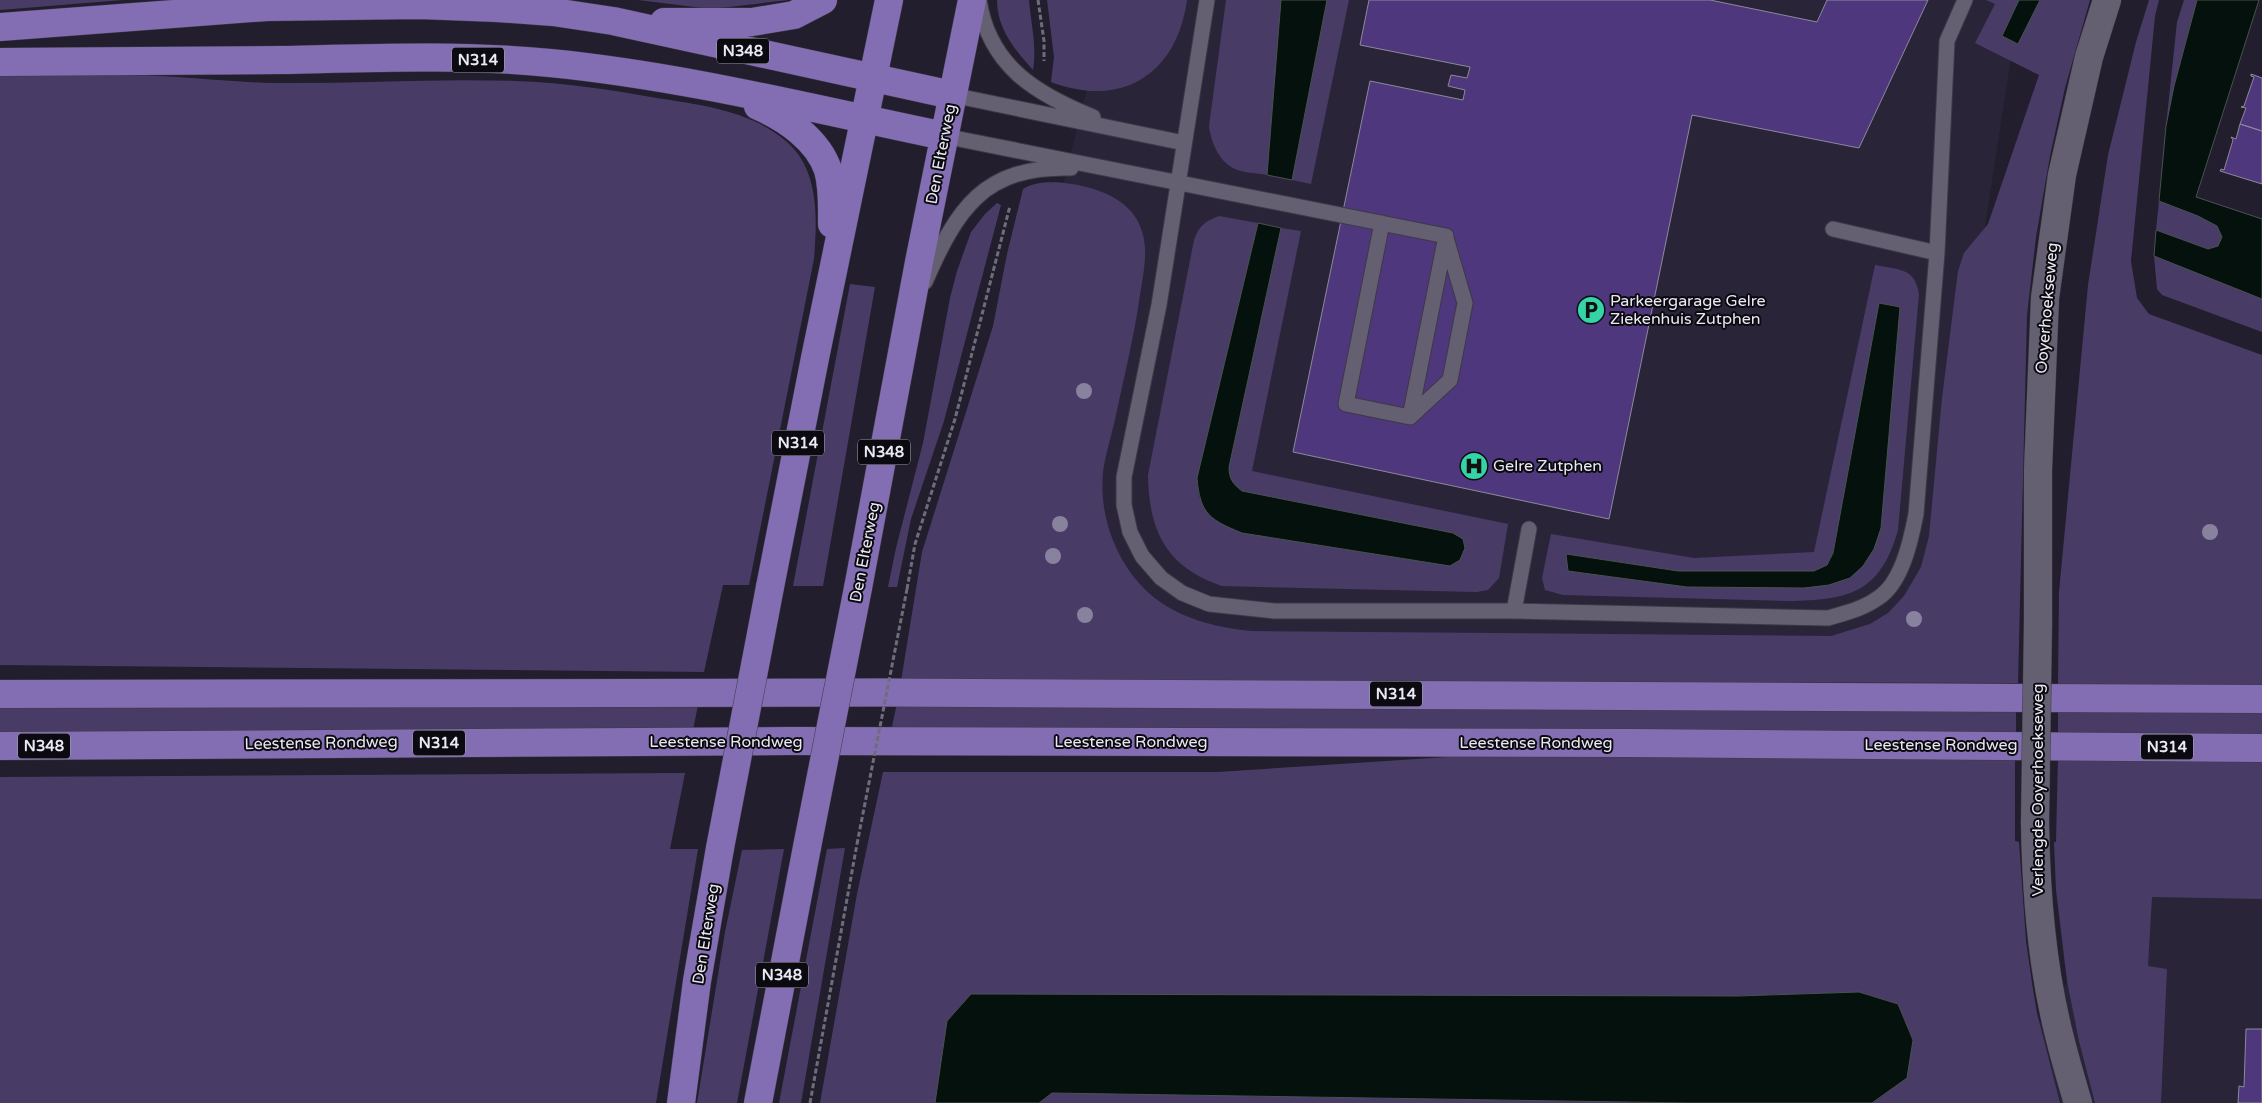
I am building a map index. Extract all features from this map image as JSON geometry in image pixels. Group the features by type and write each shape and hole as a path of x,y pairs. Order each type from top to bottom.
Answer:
{"main road":[{"name":"N348","path":"613,22 752,22 794,15 822,0"},
{"name":"Den Elterweg","path":"681,1103 698,981 720,848 827,298 889,0"},
{"name":"Den Elterweg","path":"758,1103 909,316 972,0"},
{"name":"N348","path":"0,27 191,12 342,5 497,8 553,12 613,22 952,95"},
{"name":"N314","path":"0,62 358,58 474,59 585,67 702,86 944,136"},
{"name":"N314","path":"702,86 748,102 779,116 800,132 818,152 827,169 832,188 832,226 827,298"},
{"name":"N314","path":"0,694 532,692 1598,694 2262,699"},
{"name":"Leestense Rondweg","path":"0,746 808,742 1631,743 2262,748"},
{"name":"N314","path":"0,759 89,746"}],"street":[{"name":"Ooyerhoekseweg","path":"2038,623 2038,470 2045,298 2062,174 2089,57 2106,0"},
{"name":"Verlengde Ooyerhoekseweg","path":"2038,623 2036,823 2038,898 2049,987 2056,1022 2078,1103"}],"lane":[{"path":"979,0 986,31 998,53 1015,73 1037,90 1078,111 1129,131"},
{"path":"1207,0 1158,304 1124,477 1124,505 1130,532 1142,556 1161,578 1182,594 1209,604 1274,611 1514,612 1828,618 1860,608 1880,597 1897,576 1912,539 1916,514 1937,253 1947,41 1965,0"},
{"path":"952,95 1184,143"},
{"path":"944,136 1446,236"},
{"path":"909,316 942,243 966,207 988,186 1002,179 1032,170 1053,168 1122,171"},
{"path":"1382,223 1346,404 1410,417"},
{"path":"1833,229 1937,253"},
{"path":"1410,417 1450,380 1465,303 1446,236"},
{"path":"1410,417 1446,236"},
{"path":"1514,612 1529,529"}],"path":[{"path":"1037,90 1044,58 1044,41 1038,0"},
{"path":"810,1103 857,844 915,544 955,419 1018,174"}],"shaded area":[{"path":"0,0 123,0 0,10"},
{"path":"638,0 789,0 711,9"},
{"path":"997,0 1029,0 1034,44 1033,70 1008,38 1000,20"},
{"path":"1047,0 1187,0 1181,26 1172,48 1158,66 1142,79 1123,87 1101,91 1077,89 1051,82 1054,57"},
{"name":"Gelre Zutphen","path":"1109,0 2020,0 1977,277 1932,656 944,664"},
{"path":"1226,0 1281,0 1267,175 1242,171 1229,166 1220,157 1210,132 1209,126"},
{"path":"1281,0 1327,0 1292,180 1267,175"},
{"path":"1327,0 1349,0 1311,184 1292,180"},
{"path":"1986,0 2019,0 2002,36 2017,44 2040,0 2090,0 2065,88 2050,156 2036,237 2027,315 2018,683 901,681 922,552 993,326 1007,254 1023,189 1044,183 1075,185 1111,196 1128,208 1143,235 1145,250 1144,272 1132,343 1104,466 1103,498 1111,535 1128,569 1153,596 1182,614 1198,621 1251,631 1831,636 1870,624 1888,613 1904,596 1921,567 1929,536 1942,398 1958,271 1964,253 1988,224 2039,75 1975,43 1995,4"},
{"path":"2019,0 2040,0 2018,44 2002,36"},
{"path":"2149,0 2159,0 2155,16 2131,261 2137,298 2149,314 2262,355 2262,686 2058,684 2059,592 2088,285 2108,155 2136,42"},
{"path":"2184,0 2197,0 2174,86 2166,126 2177,22"},
{"path":"2197,0 2259,0 2196,197 2262,219 2262,299 2154,256 2156,230 2208,249 2218,246 2222,237 2217,226 2198,216 2159,201 2166,126 2174,86"},
{"path":"117,74 273,83 454,80 550,83 622,92 691,103 726,111 758,123 773,131 787,142 806,167 811,181 816,228 814,259 749,585 723,585 704,672 0,665 0,75"},
{"path":"2159,201 2198,216 2217,226 2222,237 2218,247 2209,249 2156,230"},
{"path":"997,203 1001,205 944,421 911,519 897,587 888,587 923,443 950,298 957,271 971,232 985,214"},
{"path":"1219,216 1258,223 1197,478 1199,498 1453,533 1242,491 1232,481 1229,467 1281,228 1301,231 1252,471 1508,524 1499,578 1488,590 1477,592 1222,586 1187,569 1164,544 1152,513 1148,475 1194,240 1203,225"},
{"path":"1258,223 1281,228 1229,467 1232,481 1242,491 1453,533 1463,539 1465,548 1460,560 1450,566 1242,533 1214,519 1204,508 1198,490 1197,478"},
{"path":"2154,256 2262,299 2262,332 2162,295 2157,289"},
{"path":"1875,265 1898,269 1909,274 1914,279 1919,294 1898,530 1891,551 1882,568 1871,580 1859,589 1844,595 1788,601 1563,595 1545,590 1542,578 1551,534 1694,558 1814,552","holes":["1879,304 1899,307 1881,528 1874,549 1863,566 1687,587 1568,571 1567,554 1678,571 1814,571 1827,565 1833,553"]},
{"path":"850,284 875,287 823,586 793,586"},
{"path":"1879,303 1900,307 1881,528 1874,549 1863,566 1850,578 1829,585 1804,588 1687,587 1568,571 1566,554 1678,571 1814,571 1827,565 1833,553"},
{"path":"897,703 2016,708 2016,734 891,731"},
{"path":"698,705 693,730 0,732 0,707"},
{"path":"2058,707 2262,710 2262,737 2058,734"},
{"path":"1508,753 2015,757 2015,841 2019,842 2026,941 2037,1013 2060,1103 1872,1103 1907,1078 1913,1040 1898,1004 1859,992 947,1021 935,1103 820,1103 857,894 883,772 1218,772"},
{"path":"2058,756 2262,759 2262,899 2152,897 2148,966 2167,969 2161,1103 2095,1103 2079,1041 2067,981 2056,890 2054,842 2056,842"},
{"path":"685,773 670,849 698,849 656,1103 0,1103 0,777"},
{"path":"845,848 801,1103 779,1103 827,849"},
{"path":"784,849 737,1103 697,1103 725,932 742,850"},
{"path":"2143,870 2262,872 2262,1103 992,1103 2008,1070"},
{"path":"1859,992 1898,1004 1913,1040 1907,1078 1872,1103 1690,1103 1052,1093 1039,1103 935,1103 947,1021 971,994 1738,996"},
{"path":"1052,1093 1690,1103 1039,1103"}],"building":[{"path":"1369,0 1710,0 1817,22 1827,0 1928,0 1859,148 1692,115 1609,519 1293,452 1370,81 1463,100 1465,90 1448,86 1451,75 1467,78 1470,67 1360,45"},
{"path":"2251,74 2262,78 2262,131 2240,124 2246,108 2241,107 2244,106 2254,77"},
{"path":"2240,124 2262,131 2262,184 2220,171 2221,169 2224,170 2233,140 2231,137 2236,139"},
{"path":"2246,1029 2262,1029 2262,1103 2238,1103 2239,1086 2244,1087"}],"place":[{"name":"Parkeergarage Gelre Ziekenhuis Zutphen","path":"1591,310"},
{"name":"Gelre Zutphen","path":"1474,466"}]}
